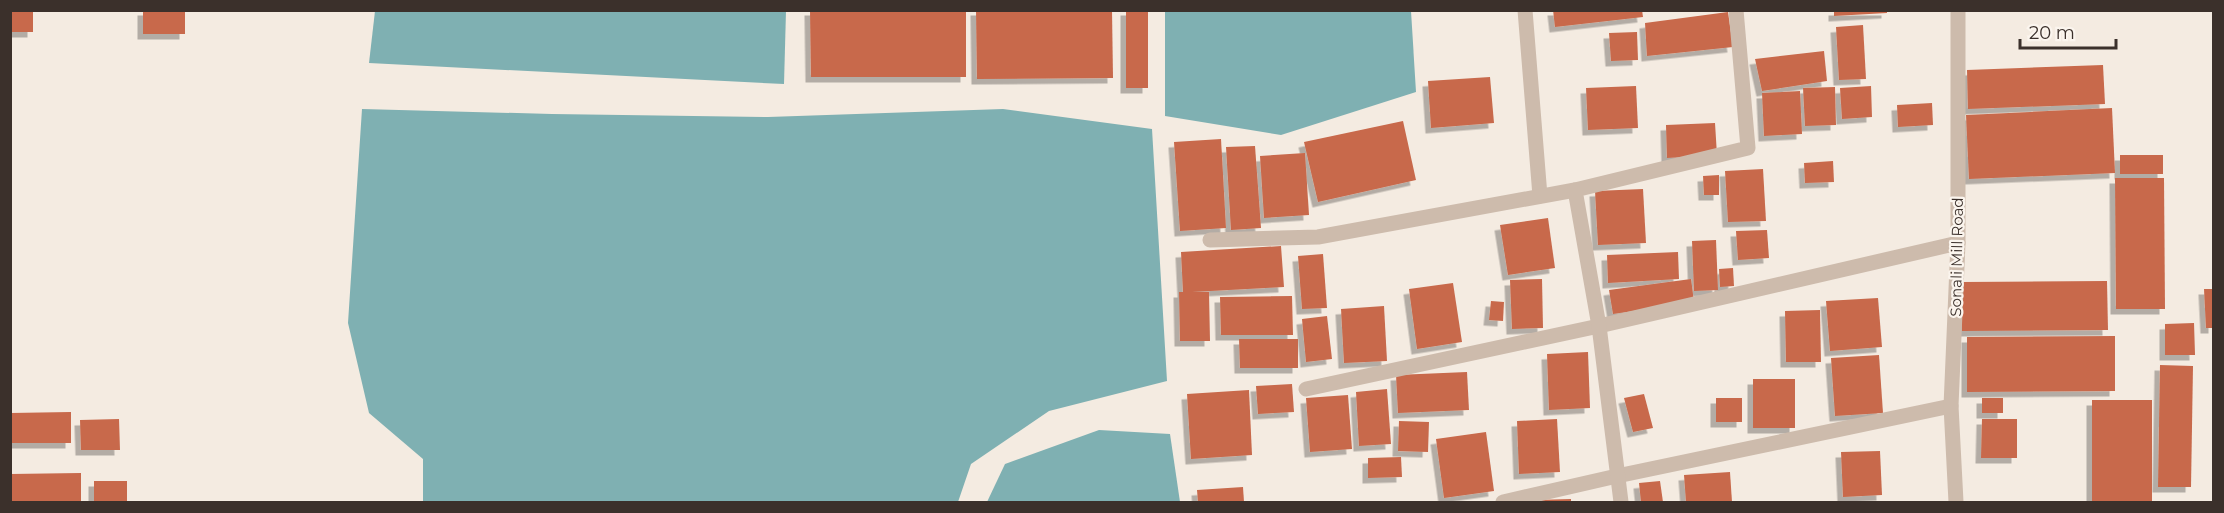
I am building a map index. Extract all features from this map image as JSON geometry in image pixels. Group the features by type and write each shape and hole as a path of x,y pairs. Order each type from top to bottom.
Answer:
{"street":[{"path":"1525,10 1540,196"},
{"path":"1210,240 1318,237 1575,190 1748,148 1736,10"},
{"name":"Sonali Mill Road","path":"1956,502 1951,406 1958,243 1958,10"},
{"path":"1575,190 1599,326 1621,502"},
{"path":"1306,389 1599,326 1958,243"},
{"path":"1503,502 1951,406"}],"water":[{"path":"375,11 786,11 784,84 369,63"},
{"path":"1165,11 1411,11 1416,92 1281,135 1165,116"},
{"path":"362,109 768,117 1003,109 1152,129 1167,381 1049,411 971,464 958,502 423,502 423,459 369,413 348,323"},
{"path":"1099,430 1170,434 1180,502 987,502 1005,464"}],"building":[{"path":"10,10 33,10 33,32 10,32"},
{"path":"143,10 185,10 185,34 143,34"},
{"path":"810,10 966,10 966,77 811,77"},
{"path":"976,10 1112,10 1113,78 977,79"},
{"path":"1126,10 1148,10 1148,88 1126,88"},
{"path":"1553,10 1642,10 1643,17 1555,27"},
{"path":"1834,10 1887,10 1887,13 1834,16"},
{"path":"1728,12 1733,47 1647,56 1645,23"},
{"path":"1863,25 1866,79 1839,80 1836,27"},
{"path":"1637,32 1638,60 1611,61 1609,33"},
{"path":"1824,51 1827,81 1762,91 1755,59"},
{"path":"2103,65 2105,104 1968,109 1967,70"},
{"path":"1490,77 1494,123 1431,128 1428,81"},
{"path":"1636,86 1638,128 1588,130 1586,88"},
{"path":"1871,86 1872,117 1842,119 1840,88"},
{"path":"1835,87 1836,125 1805,126 1803,88"},
{"path":"1800,91 1802,134 1764,136 1762,93"},
{"path":"1932,103 1933,125 1898,127 1897,105"},
{"path":"2112,108 2115,173 1969,179 1966,115"},
{"path":"1403,121 1416,180 1318,202 1304,142"},
{"path":"1715,123 1717,155 1667,158 1666,125"},
{"path":"1221,139 1226,228 1180,231 1174,142"},
{"path":"1255,146 1261,228 1231,230 1226,147"},
{"path":"1305,153 1309,215 1264,218 1260,156"},
{"path":"2120,155 2163,155 2163,174 2120,174"},
{"path":"1833,161 1834,182 1805,183 1804,163"},
{"path":"1763,169 1766,221 1728,222 1725,171"},
{"path":"1719,175 1719,195 1704,195 1703,176"},
{"path":"2115,178 2164,178 2165,309 2116,309"},
{"path":"1643,189 1646,243 1598,245 1595,191"},
{"path":"1548,218 1555,268 1508,275 1500,225"},
{"path":"1767,230 1769,258 1738,260 1736,231"},
{"path":"1716,240 1718,290 1694,291 1692,241"},
{"path":"1281,246 1284,287 1192,292 1209,292 1210,341 1180,341 1179,292 1183,292 1181,252"},
{"path":"1678,252 1679,279 1608,283 1607,255"},
{"path":"1323,254 1327,308 1302,309 1298,256"},
{"path":"1733,268 1734,286 1720,287 1719,269"},
{"path":"1542,279 1543,328 1512,329 1510,280"},
{"path":"1691,279 1694,302 1613,314 1609,290"},
{"path":"2107,281 2108,330 1962,331 1962,282"},
{"path":"1453,283 1462,342 1417,349 1409,289"},
{"path":"2204,289 2214,289 2214,328 2206,328"},
{"path":"1292,296 1293,335 1221,335 1220,297"},
{"path":"1878,298 1882,347 1830,351 1826,301"},
{"path":"1491,301 1504,302 1503,321 1489,320"},
{"path":"1384,306 1387,361 1344,363 1341,309"},
{"path":"1820,310 1821,362 1786,362 1785,311"},
{"path":"1327,316 1332,359 1306,362 1302,319"},
{"path":"2194,323 2195,355 2165,355 2165,324"},
{"path":"2115,336 2115,391 1967,392 1967,337"},
{"path":"1239,339 1298,339 1298,368 1240,368"},
{"path":"1588,352 1590,408 1549,410 1547,354"},
{"path":"1879,355 1883,413 1835,416 1831,358"},
{"path":"2160,365 2193,366 2191,487 2158,487"},
{"path":"1467,372 1469,410 1398,413 1396,375"},
{"path":"1753,379 1795,379 1795,428 1753,428"},
{"path":"1292,384 1294,412 1258,414 1256,386"},
{"path":"1387,389 1391,444 1359,446 1356,392"},
{"path":"1249,390 1252,455 1191,459 1187,394"},
{"path":"1644,394 1653,428 1633,432 1624,398"},
{"path":"1348,395 1352,449 1310,452 1306,398"},
{"path":"1716,398 1742,398 1742,422 1716,422"},
{"path":"1982,398 2003,398 2003,413 1982,413"},
{"path":"2092,400 2152,400 2152,502 2092,502"},
{"path":"71,412 71,443 10,443 10,413"},
{"path":"119,419 120,450 81,450 80,420"},
{"path":"1557,419 1560,472 1519,474 1517,421"},
{"path":"1982,419 2017,419 2017,458 1981,458"},
{"path":"1399,421 1429,422 1428,452 1398,451"},
{"path":"1486,432 1494,491 1444,498 1436,439"},
{"path":"1880,451 1882,495 1843,497 1841,452"},
{"path":"1401,457 1402,477 1368,478 1368,458"},
{"path":"1730,472 1732,502 1686,502 1684,475"},
{"path":"81,473 81,502 10,502 10,474"},
{"path":"94,481 127,481 127,502 94,502"},
{"path":"1660,481 1663,502 1641,502 1639,483"},
{"path":"1243,487 1244,502 1198,502 1197,490"},
{"path":"1571,499 1571,502 1535,502 1535,500"}]}
